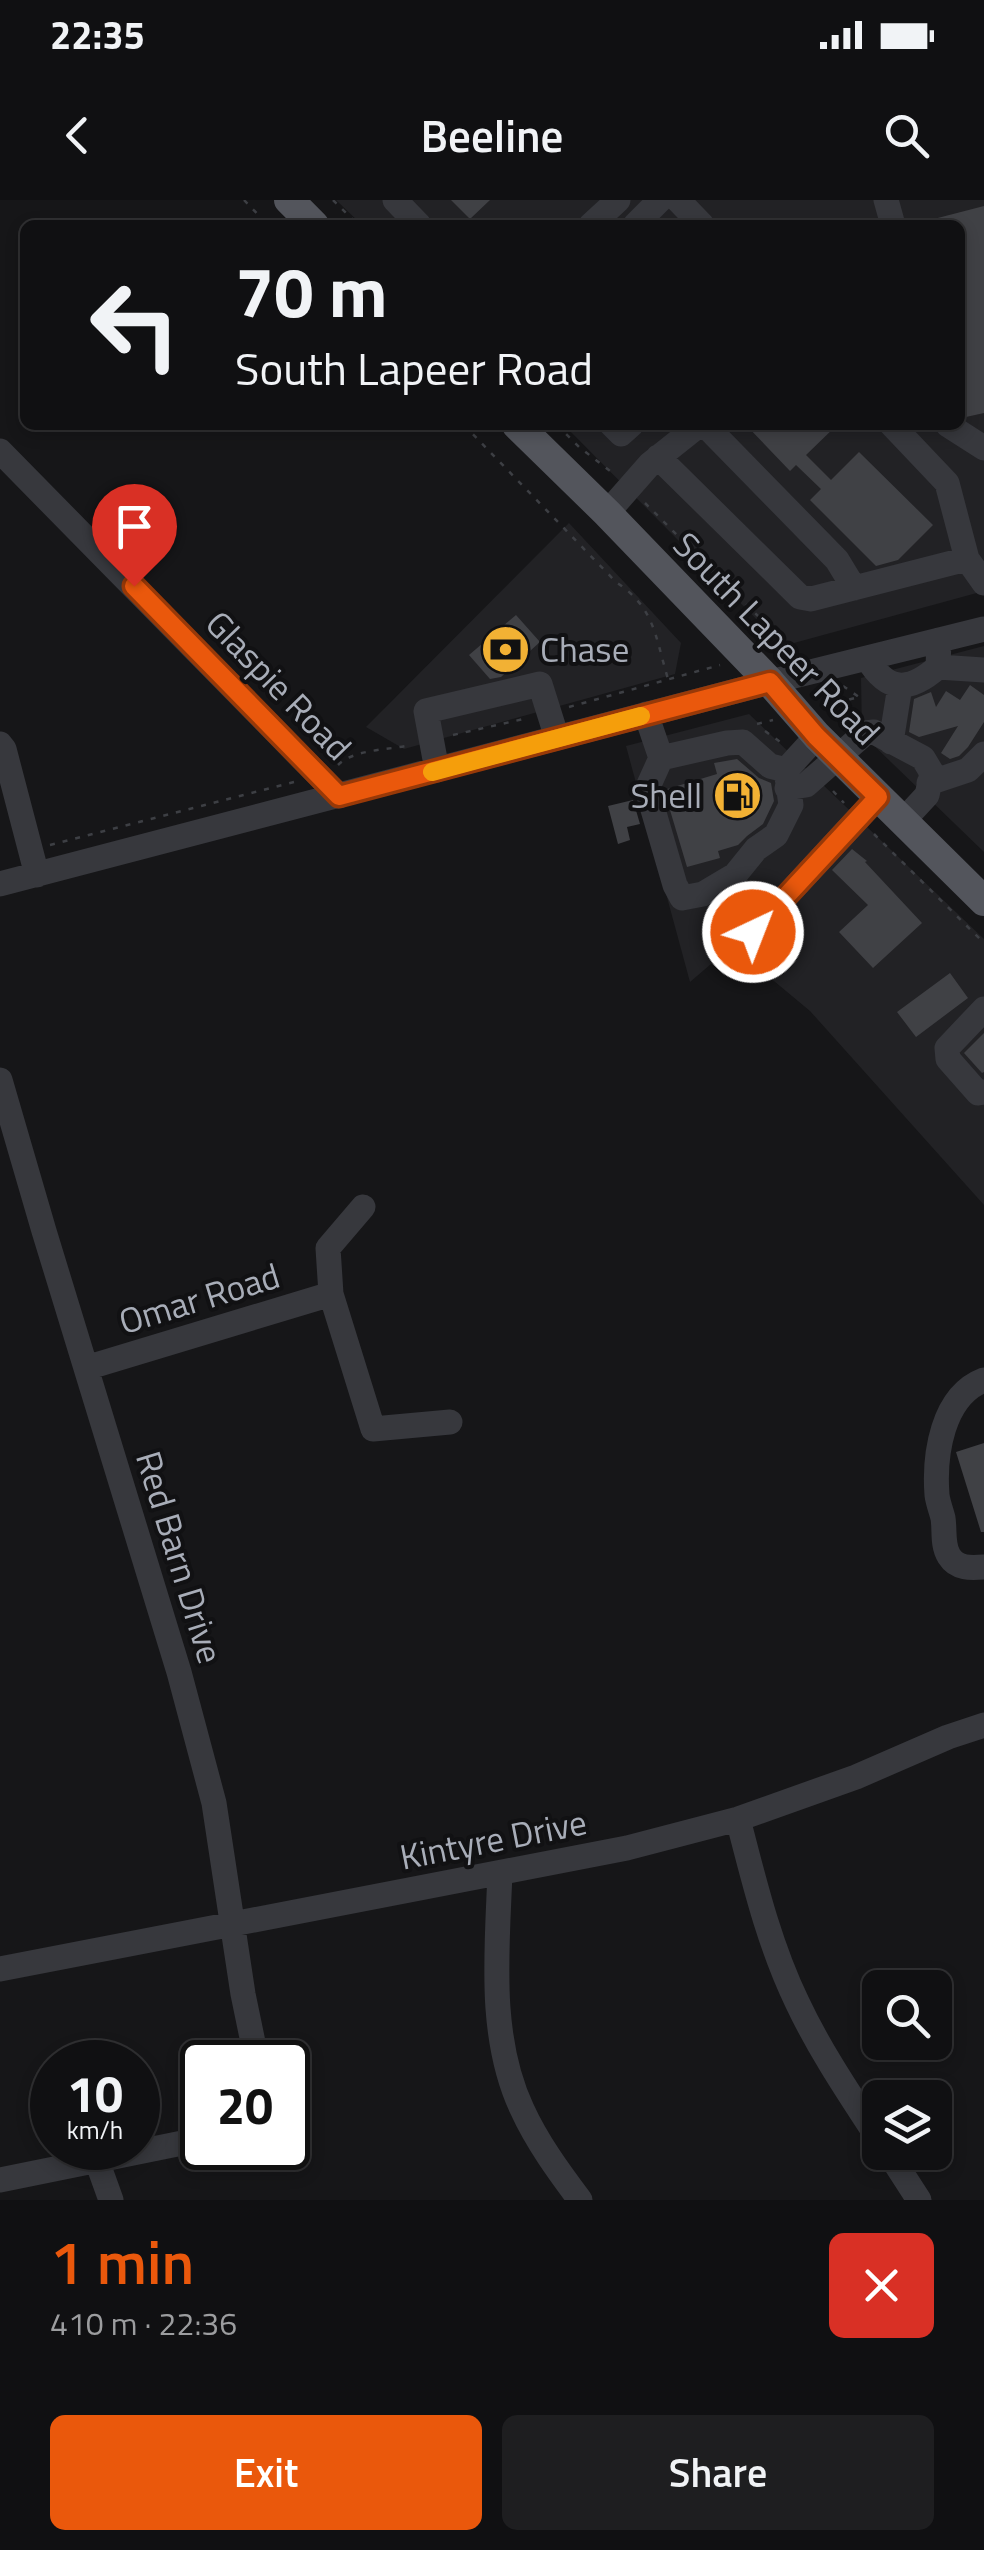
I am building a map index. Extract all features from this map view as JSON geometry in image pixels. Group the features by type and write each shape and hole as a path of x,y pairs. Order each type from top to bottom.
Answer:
{"main road":[{"name":"South Lapeer Road","path":"522,430 770,666 816,736 984,901"}],"street":[{"path":"395,200 414,220"},
{"path":"596,220 618,200"},
{"path":"639,220 660,200"},
{"path":"678,200 697,220"},
{"path":"607,513 658,457 695,430"},
{"path":"707,430 837,560 854,588"},
{"path":"897,430 947,483 967,559 984,583"},
{"path":"956,430 984,448"},
{"name":"Glaspie Road","path":"0,451 339,796"},
{"path":"658,457 800,597 811,599 967,559"},
{"path":"0,884 646,714 770,666 867,658 984,628"},
{"path":"938,667 939,640"},
{"path":"867,658 879,678 900,686 925,678 938,667 984,670"},
{"path":"437,770 426,711 540,684 557,738"},
{"path":"891,742 900,686"},
{"path":"646,714 660,758 647,789 682,898 704,894 734,875 756,849 776,836 791,805 786,779 816,736"},
{"path":"660,758 726,742 743,742 786,779 806,785 866,733 874,732 923,758 932,772 927,796 903,821"},
{"path":"0,744 37,875"},
{"path":"930,783 968,770 984,754"},
{"path":"753,932 878,797"},
{"path":"984,1009 947,1048 948,1058 978,1093 984,1092"},
{"name":"Red Barn Drive","path":"0,1080 197,1742 220,1836 253,2040"},
{"path":"363,1207 328,1248 332,1294 373,1429 450,1422"},
{"name":"Omar Road","path":"86,1368 332,1294"},
{"path":"984,1380 967,1388 948,1419 936,1480 950,1558 960,1566 984,1567"},
{"name":"Kintyre Drive","path":"0,1970 628,1848 738,1819 984,1725"},
{"path":"738,1819 763,1915 796,1999 826,2060 862,2113"},
{"path":"500,1873 496,1986 505,2056 520,2107 580,2200"},
{"path":"0,2180 51,2170"},
{"path":"100,2170 111,2200"},
{"path":"900,2170 920,2200"}],"path":[{"path":"244,200 263,220"},
{"path":"333,200 353,220"},
{"path":"469,430 648,612 668,679"},
{"path":"562,430 629,487 793,652"},
{"path":"770,666 789,647"},
{"path":"660,680 685,674"}],"shaded area":[{"path":"336,200 984,200 984,591 783,646 569,430 965,430 965,220 357,220"},
{"path":"569,523 681,643 675,674 404,749 366,727"},
{"path":"984,646 984,852 862,734 861,678"},
{"path":"749,714 984,939 984,1205 810,1011 732,946 690,982 626,746"}],"building":[{"path":"451,200 490,200 470,219"},
{"path":"984,206 984,413 965,416 965,220 930,220"},
{"path":"751,430 832,430 806,455 831,480 859,452 933,525 898,560 876,566 810,500 821,489 796,465 790,471"},
{"name":"Chase","path":"516,615 540,642 501,677 490,679 469,655"},
{"path":"970,685 984,695 984,722 959,756 950,759 941,753 958,726 919,737 909,732 914,699 931,692 936,707 946,691 960,700"},
{"path":"737,759 771,783 774,801 763,824 738,845 718,851 720,858 687,867 664,790 717,774 714,763"},
{"path":"633,800 640,824 627,827 630,840 618,844 608,806"},
{"path":"852,849 922,923 873,968 839,932 868,905 832,870"},
{"path":"950,973 968,998 916,1037 897,1012"},
{"path":"984,1033 984,1072 982,1073 964,1053"},
{"path":"984,1443 984,1532 981,1532 956,1452"}],"slow traffic":[{"path":"432,772 641,716"}],"place":[{"name":"Chase","path":"505,649"},
{"name":"Shell","path":"737,795"}],"route":[{"path":"134,586 339,796 770,682 816,736 878,797 753,932"}]}
